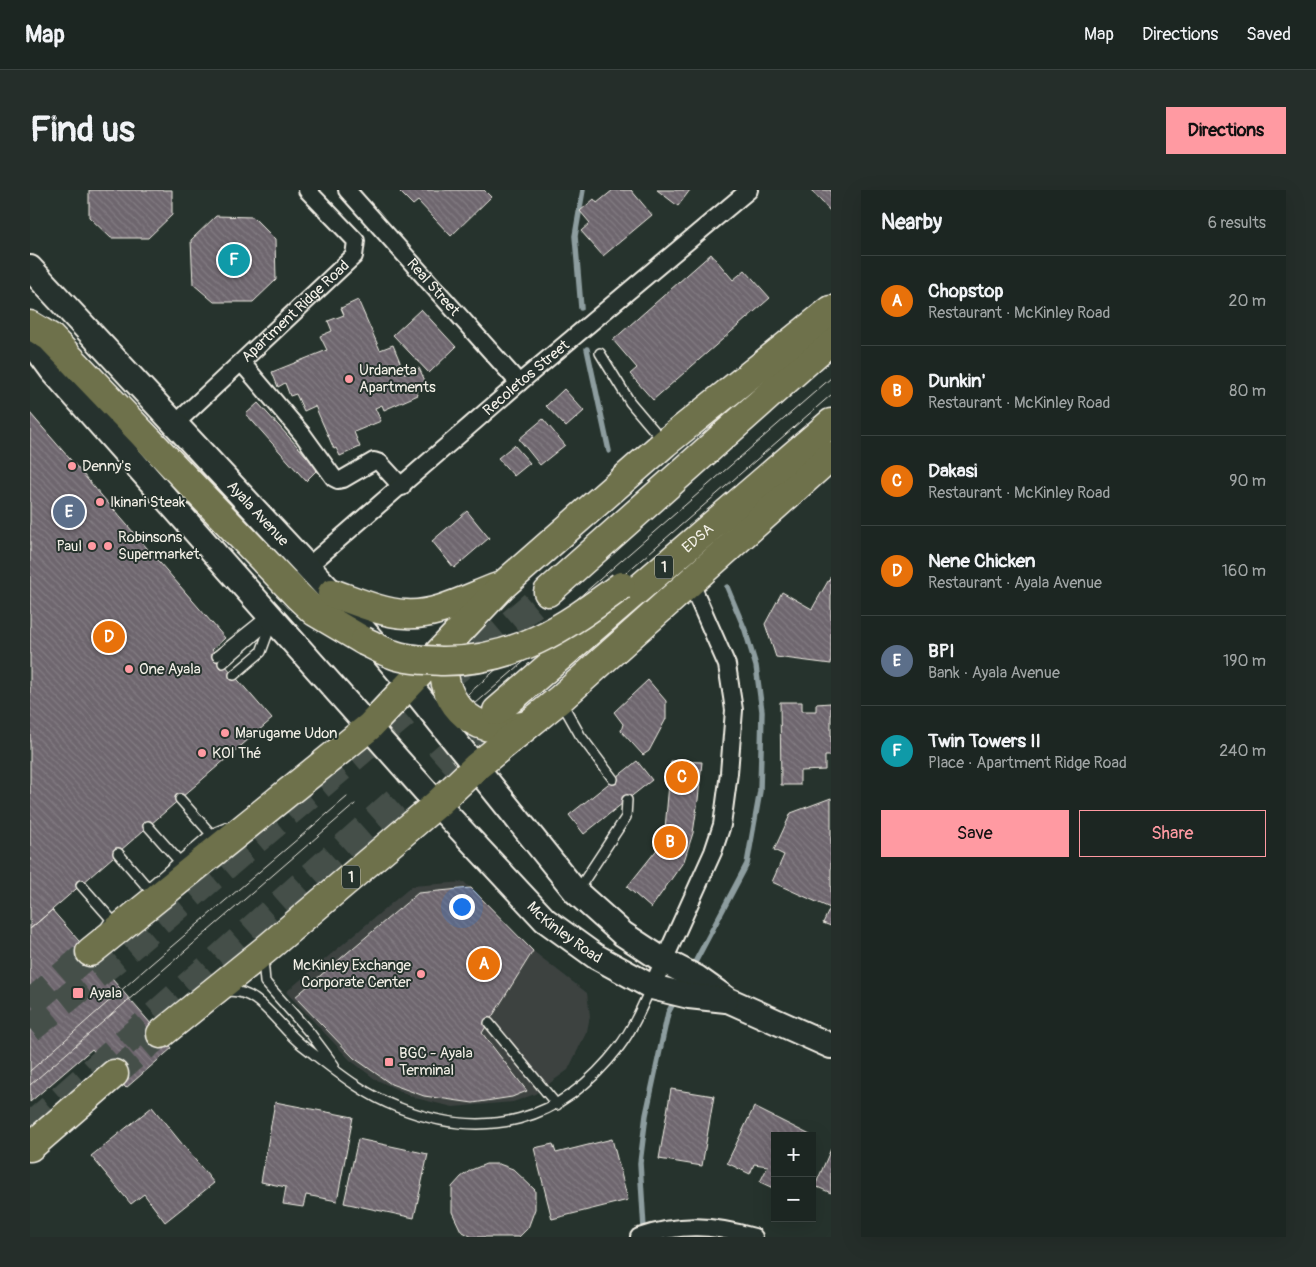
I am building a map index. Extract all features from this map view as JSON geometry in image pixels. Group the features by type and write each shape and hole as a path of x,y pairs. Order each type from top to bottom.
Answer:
{"highway":[{"path":"90,952 369,727 502,586 665,443 831,310"},
{"path":"30,325 50,337 278,576 315,612 346,632 392,654 429,660 456,661 505,653 544,638 579,617 621,586 831,406"},
{"path":"548,592 831,340"},
{"name":"EDSA","path":"497,710 831,423"},
{"name":"1","path":"161,1034 265,950 437,804 476,767 560,699 690,580 831,456"},
{"path":"332,593 390,612 415,614 442,607 502,586"},
{"path":"445,648 442,660 444,684 452,700 463,713 484,725 495,728 513,728 530,724"},
{"path":"30,1147 114,1074"}],"main road":[{"name":"Ayala Avenue","path":"34,280 175,424 306,568 332,593 476,767"},
{"path":"30,340 58,377 437,804"},
{"name":"McKinley Road","path":"476,767 576,892 607,922 664,961 697,978 728,1000 831,1046"},
{"name":"McKinley Road","path":"437,804 545,920 581,947 652,987 688,996 728,1000"}],"street":[{"name":"Apartment Ridge Road","path":"175,424 354,256 356,241 307,190"},
{"name":"Real Street","path":"347,190 519,383"},
{"name":"Recoletos Street","path":"306,568 402,487 519,383 747,191"},
{"path":"242,363 303,435 334,478 338,480 344,479 374,461 380,463 402,487"},
{"path":"652,987 714,852 722,825 734,710 727,665 690,580"},
{"path":"639,1237 660,1230 682,1227 724,1228 754,1237"}],"lane":[{"path":"600,353 630,402 665,443"},
{"path":"220,660 271,617"},
{"path":"234,675 262,652 271,617"},
{"path":"560,699 580,735 613,780"},
{"path":"180,799 211,834"},
{"path":"576,892 626,817 627,800"},
{"path":"118,853 148,888 211,834 263,812"},
{"path":"148,826 179,861"},
{"path":"81,885 111,919 90,952"},
{"path":"265,950 262,966 265,982 310,1034 340,1073"},
{"path":"210,994 230,990 250,994 299,1044 360,1088 396,1107 450,1124 480,1125 534,1115 557,1105 580,1090 620,1046 652,987"},
{"path":"488,1023 557,1105"}],"shaded area":[{"name":"McKinley Exchange Corporate Center","path":"464,882 533,951 587,993 590,1016 587,1031 568,1070 535,1094 513,1102 453,1107 415,1098 375,1079 350,1060 286,992 412,886"}],"building":[{"path":"89,190 172,190 172,215 148,238 111,238 89,217"},
{"path":"402,190 484,190 491,197 451,236 418,201 413,205 400,192"},
{"path":"613,190 631,190 652,215 603,256 581,231 590,223 580,211 594,199 597,203"},
{"path":"657,190 690,190 678,206"},
{"path":"811,190 831,190 831,212"},
{"path":"216,216 253,217 275,239 276,280 253,302 214,302 193,284 191,240"},
{"path":"711,254 733,280 745,270 770,298 653,400 630,374 637,368 613,340"},
{"name":"Urdaneta Apartments","path":"358,300 380,350 393,345 405,374 419,368 427,385 416,390 418,395 384,410 382,405 375,408 381,421 354,432 360,447 340,456 336,448 334,449 315,406 304,411 296,394 290,396 285,383 278,387 272,372 327,350 320,336 332,331 328,321 344,315 341,308"},
{"path":"421,309 456,347 429,373 393,335"},
{"path":"564,389 584,411 566,427 546,406"},
{"path":"258,403 318,469 306,481 246,414"},
{"name":"One Ayala","path":"30,413 225,638 212,650 272,719 30,929"},
{"path":"543,419 565,445 540,465 519,439"},
{"path":"514,445 530,463 514,476 498,458"},
{"path":"467,511 489,538 454,568 432,541"},
{"path":"831,576 831,664 776,657 765,624 782,592 812,609"},
{"path":"648,680 666,701 666,719 649,751 643,755 621,731 623,724 614,712"},
{"path":"780,702 802,702 802,711 816,711 816,704 831,703 831,756 825,756 825,770 800,771 800,785 781,785"},
{"path":"637,761 652,780 584,834 569,815"},
{"path":"671,761 702,762 698,800 693,833 684,861 651,908 627,887 659,847 665,829"},
{"path":"831,798 831,926 823,923 830,908 772,882 784,855 774,850 791,813"},
{"name":"McKinley Exchange Corporate Center","path":"471,888 533,951 482,1033 527,1091 512,1097 473,1103 424,1096 391,1084 354,1058 295,997 418,893"},
{"name":"Ayala","path":"52,910 172,1048 126,1088 92,1049 30,1102 30,929"},
{"path":"671,1089 714,1096 702,1166 659,1159"},
{"path":"275,1102 353,1117 337,1201 306,1195 303,1207 283,1204 286,1187 261,1182"},
{"path":"152,1107 214,1183 165,1222 144,1194 131,1204 91,1156"},
{"path":"754,1107 804,1132 771,1132 771,1187 760,1182 768,1166 754,1164 750,1174 727,1163"},
{"path":"358,1139 428,1154 414,1218 344,1203"},
{"path":"612,1139 628,1200 552,1219 534,1148 553,1144 556,1153"},
{"path":"831,1149 831,1193 816,1186"},
{"path":"486,1164 499,1164 513,1169 535,1190 535,1209 528,1228 519,1237 472,1237 461,1231 452,1212 452,1187 471,1170"}],"waterway":[{"path":"581,308 575,236 583,190"},
{"path":"587,349 609,451"},
{"path":"692,968 747,864 760,791 762,711 756,666 745,630 727,587"},
{"path":"644,1229 640,1163 646,1115 668,1013 676,998"}],"tunnel":[{"path":"30,1029 117,958 548,592"},
{"path":"30,1127 497,711"},
{"path":"30,1004 90,952"},
{"path":"114,1074 161,1034"}],"tram line":[{"path":"468,694 831,378"},
{"path":"475,704 831,395"},
{"path":"30,1071 151,964 347,797"},
{"path":"30,1085 355,804"}],"place":[{"name":"Twin Towers II","path":"234,260"},
{"name":"Urdaneta Apartments","path":"349,379"},
{"name":"Denny's","path":"72,466"},
{"name":"Ikinari Steak","path":"100,502"},
{"name":"BPI","path":"69,512"},
{"name":"Paul","path":"92,546"},
{"name":"Robinsons Supermarket","path":"108,546"},
{"name":"Nene Chicken","path":"109,637"},
{"name":"One Ayala","path":"129,669"},
{"name":"Marugame Udon","path":"225,733"},
{"name":"KOI Thé","path":"202,753"},
{"name":"Dakasi","path":"682,777"},
{"name":"Dunkin'","path":"670,842"},
{"name":"Chopstop","path":"484,964"},
{"name":"McKinley Exchange Corporate Center","path":"421,974"},
{"name":"Ayala","path":"78,993"},
{"name":"BGC - Ayala Terminal","path":"389,1062"}]}
